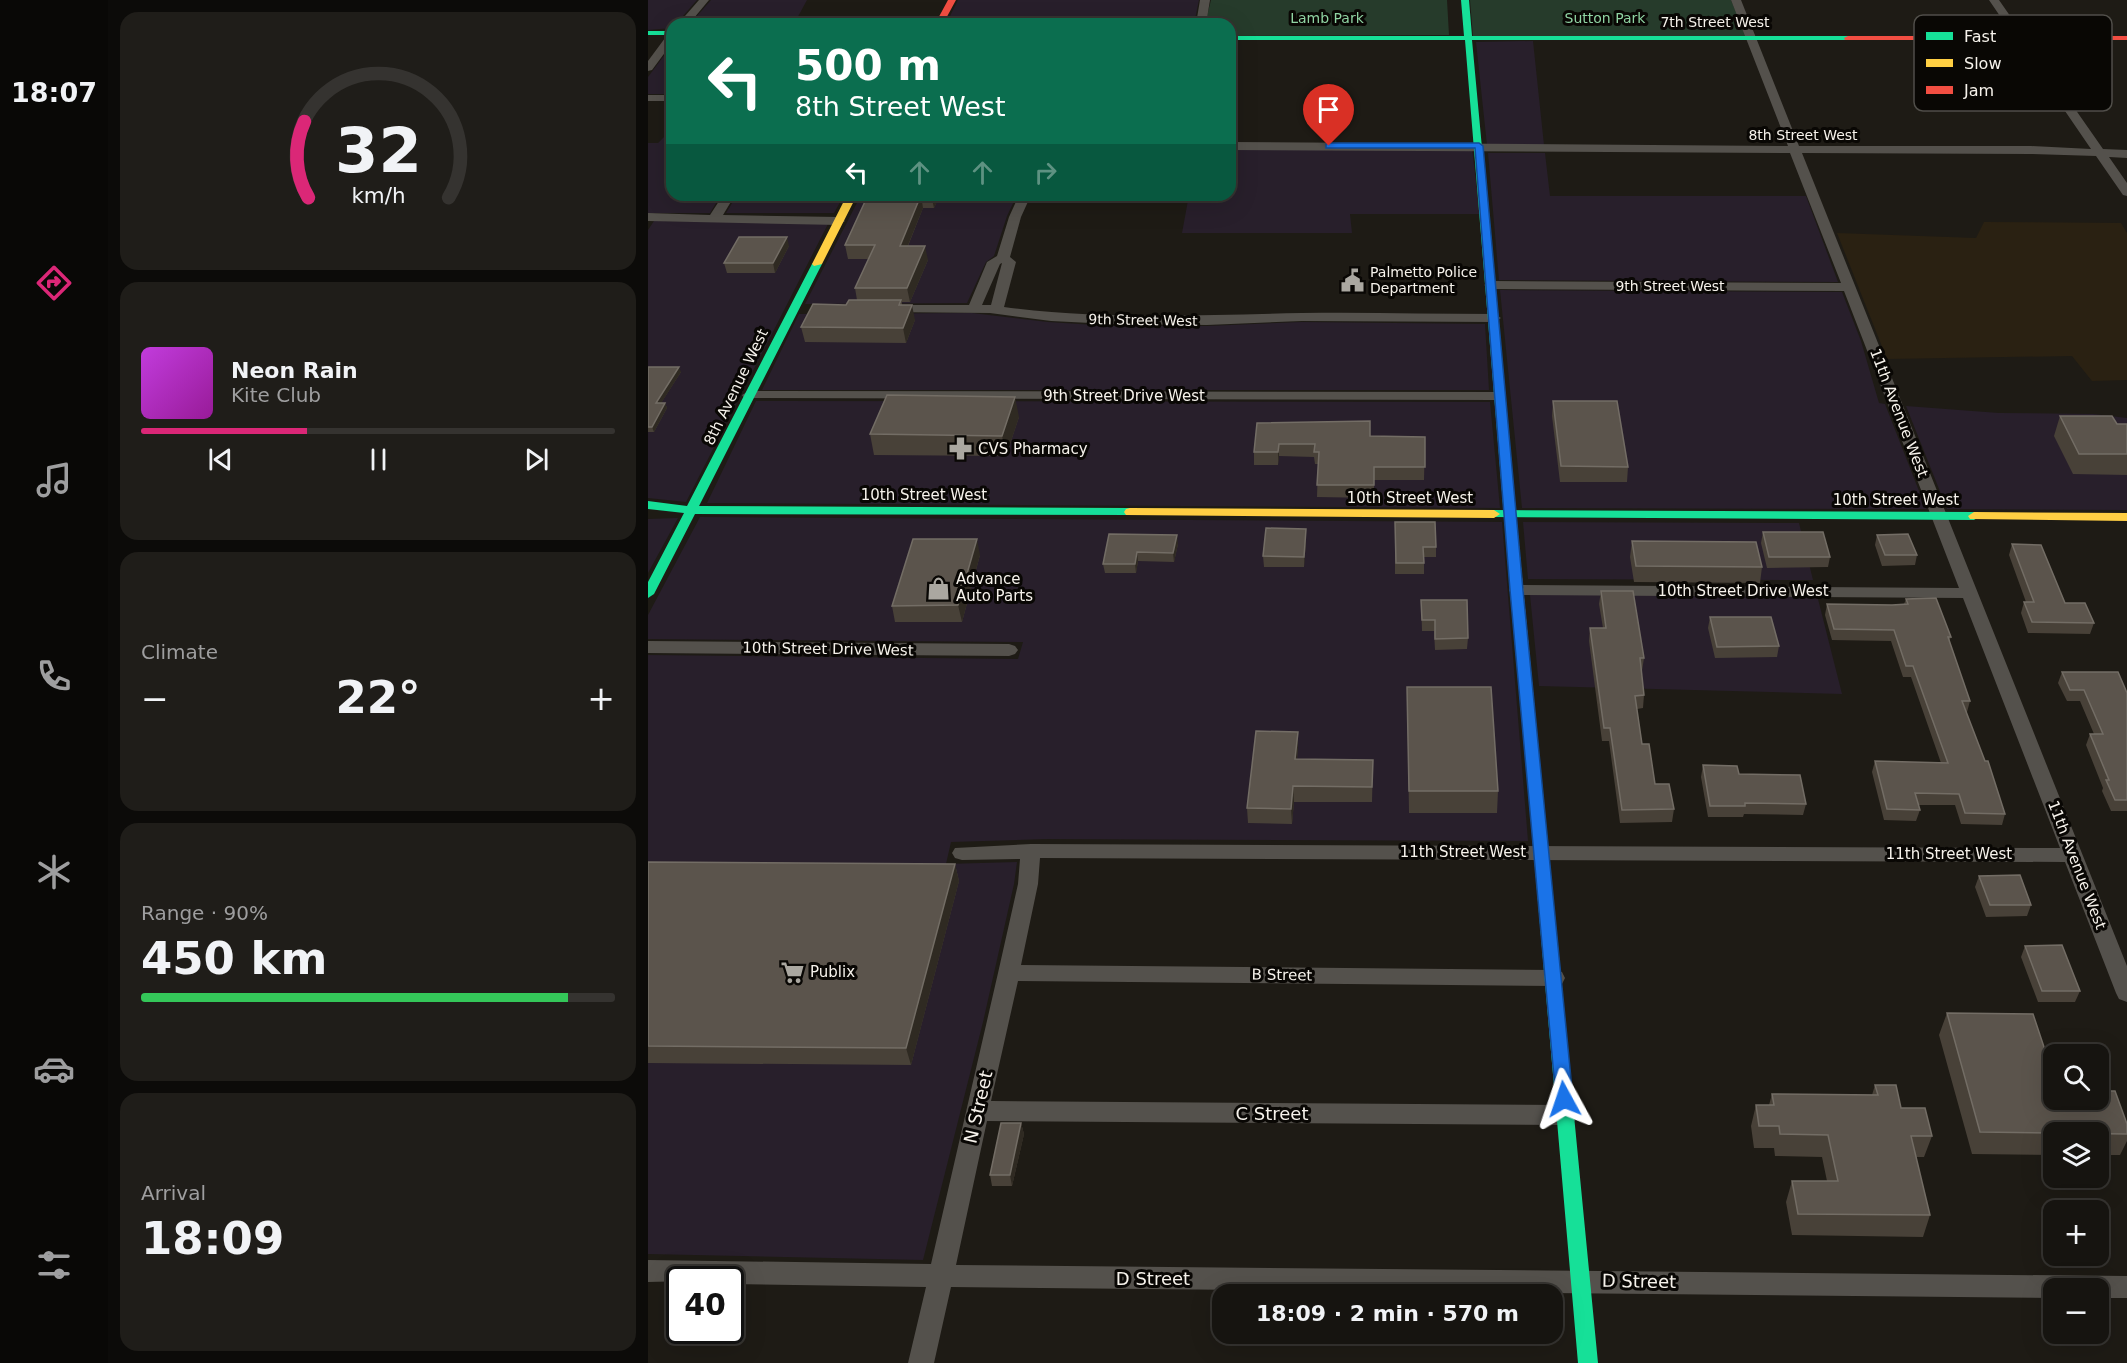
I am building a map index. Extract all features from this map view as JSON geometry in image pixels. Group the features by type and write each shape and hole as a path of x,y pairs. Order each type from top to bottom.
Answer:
{"street":[{"path":"688,18 704,0"},
{"path":"942,18 952,0"},
{"path":"1202,18 1206,0"},
{"path":"1465,0 1588,1363"},
{"name":"11th Avenue West","path":"1736,0 2127,993"},
{"path":"1994,0 2004,15"},
{"path":"648,33 666,34"},
{"name":"7th Street West","path":"1236,38 1914,38"},
{"path":"648,68 666,43"},
{"path":"648,98 666,98"},
{"path":"2071,111 2127,192"},
{"name":"8th Street West","path":"1236,146 2031,150 2127,154"},
{"path":"715,217 725,201"},
{"name":"8th Avenue West","path":"648,594 693,510 749,395 799,309 849,201"},
{"path":"1003,258 1015,216 1022,201"},
{"path":"648,217 839,221"},
{"path":"974,308 994,262 1003,258"},
{"path":"997,309 1009,262 1003,258"},
{"name":"9th Street West","path":"1491,285 1849,287"},
{"name":"9th Street West","path":"873,309 997,309 1051,317 1111,320 1207,321 1302,317 1494,318"},
{"name":"9th Street Drive West","path":"749,395 1499,396"},
{"name":"10th Street West","path":"648,505 693,510"},
{"name":"10th Street West","path":"648,512 693,510 2127,517"},
{"name":"10th Street Drive West","path":"1517,590 1970,593"},
{"name":"10th Street Drive West","path":"648,647 1009,650"},
{"name":"11th Street West","path":"962,853 1032,851 2073,855"},
{"name":"N Street","path":"921,1363 1009,973 1028,884 1032,851"},
{"name":"B Street","path":"1009,973 1554,978"},
{"name":"C Street","path":"977,1111 1566,1115"},
{"name":"D Street","path":"648,1271 940,1277 1581,1280 2127,1287"}],"shaded area":[{"path":"648,0 697,0 681,18 666,18 666,28 648,30"},
{"path":"711,0 807,0 797,18 695,18"},
{"path":"958,0 1199,0 1195,18 949,18"},
{"path":"1533,41 1544,145 1487,145 1476,42"},
{"path":"666,53 666,94 648,94 648,77"},
{"path":"666,135 666,201 717,201 710,213 648,213 648,143 658,143"},
{"path":"1472,149 1480,214 1350,214 1352,233 1182,233 1188,201 1236,201 1236,150"},
{"path":"1488,153 1545,153 1550,196 1806,196 1838,282 1499,280"},
{"path":"733,201 841,201 834,213 726,213"},
{"path":"858,201 1014,201 994,256 986,262 967,303 805,304"},
{"path":"654,221 829,222 686,502 648,498 648,230"},
{"path":"1984,222 2121,223 2127,233 2127,380 2092,381 2072,356 1887,359 1837,233 1976,238"},
{"path":"1500,290 1842,292 1861,341 1879,403 1885,404 1926,509 1522,508"},
{"path":"972,313 1048,322 1110,326 1207,326 1302,322 1485,324 1489,390 762,390 799,314"},
{"path":"756,401 1490,402 1500,508 707,503"},
{"path":"1906,406 1999,413 2093,414 2127,418 2127,510 1947,509"},
{"path":"700,517 1502,522 1528,841 1046,839 951,842 946,864 1017,862 983,1022 923,1260 648,1254 648,655 1018,659 1023,642 648,639 648,615"},
{"path":"678,518 648,573 648,519"},
{"path":"1523,522 1799,523 1813,580 1528,579"},
{"path":"1530,595 1817,595 1842,694 1539,686"}],"green space":[{"name":"Lamb Park","path":"1211,0 1447,0 1449,35 1236,36 1236,18 1206,18"},
{"name":"Sutton Park","path":"1470,0 1731,0 1746,36 1473,36"}],"building":[{"path":"865,201 919,201 900,246 925,246 907,288 855,288 875,245 845,245"},
{"path":"739,237 787,237 773,263 724,263"},
{"path":"849,300 901,300 899,305 912,305 903,328 801,327 813,304 846,305"},
{"path":"648,367 679,367 656,403 665,403 652,427 648,427"},
{"path":"887,395 1015,397 1002,436 870,434"},
{"path":"1553,401 1617,401 1628,467 1561,466"},
{"path":"2060,416 2112,416 2117,424 2127,424 2127,454 2079,454"},
{"path":"1370,421 1370,436 1425,437 1425,467 1374,467 1374,485 1317,485 1319,452 1314,452 1315,444 1279,444 1278,452 1254,452 1257,423"},
{"path":"1395,522 1435,522 1436,547 1423,547 1424,563 1396,563"},
{"path":"1266,528 1306,529 1304,557 1263,556"},
{"path":"1763,532 1823,532 1830,557 1769,557"},
{"path":"1109,534 1177,535 1173,553 1137,552 1135,564 1103,564"},
{"path":"1908,534 1917,555 1885,555 1877,535"},
{"name":"Advance Auto Parts","path":"913,539 977,539 958,605 892,606"},
{"path":"1632,541 1756,542 1762,567 1636,566"},
{"path":"2012,544 2041,545 2065,603 2085,603 2094,623 2032,622 2024,602 2034,602"},
{"path":"1601,591 1633,591 1644,658 1640,658 1644,695 1635,696 1642,744 1649,744 1655,784 1669,784 1674,809 1622,810 1610,728 1604,728 1590,628 1606,628"},
{"path":"1936,598 1951,637 1948,637 1970,701 1962,701 1985,761 1988,761 2005,814 1965,813 1959,794 1915,793 1920,810 1887,809 1875,761 1948,763 1913,666 1906,666 1894,630 1834,629 1827,604 1892,605 1908,604 1906,599"},
{"path":"1421,600 1467,600 1468,638 1435,639 1435,620 1422,620"},
{"path":"1710,617 1771,617 1779,646 1717,647"},
{"path":"2062,672 2118,672 2127,693 2127,800 2115,800 2106,780 2109,780 2090,734 2103,734 2084,690 2070,690"},
{"path":"1407,687 1491,687 1498,791 1409,791"},
{"path":"1256,731 1298,732 1295,759 1373,760 1372,787 1293,786 1291,809 1247,808"},
{"path":"1703,765 1737,766 1739,774 1800,775 1806,804 1745,803 1745,806 1710,806"},
{"name":"Publix","path":"648,862 955,864 906,1048 648,1046"},
{"path":"2020,875 2031,905 1990,905 1979,876"},
{"path":"2062,945 2080,991 2042,991 2025,946"},
{"path":"1947,1013 2033,1014 2043,1044 2043,1110 2109,1110 2109,1091 2115,1091 2127,1124 2127,1134 2109,1134 2109,1122 2043,1122 2043,1133 1980,1132"},
{"path":"1875,1085 1896,1085 1901,1108 1925,1108 1932,1136 1911,1136 1930,1215 1798,1214 1792,1181 1838,1181 1828,1135 1780,1134 1779,1126 1759,1126 1756,1105 1774,1105 1772,1094 1878,1095"},
{"path":"1001,1123 1021,1123 1010,1175 990,1175"}],"traffic: fast":[{"path":"1465,0 1509,504"},
{"path":"648,33 666,33"},
{"path":"1236,38 1848,38"},
{"path":"648,594 817,264"},
{"path":"648,505 693,510"},
{"path":"693,510 1130,512"},
{"path":"1494,514 1974,516"},
{"path":"1534,775 1588,1363"}],"traffic: slow":[{"path":"817,264 849,201"},
{"path":"1509,504 1534,775"},
{"path":"1130,512 1494,514"},
{"path":"1974,516 2127,517"}],"traffic: jam":[{"path":"942,18 952,0"},
{"path":"1848,38 1914,38"},
{"path":"2112,38 2127,38"}],"place":[{"name":"Palmetto Police Department","path":"1352,280"},
{"name":"CVS Pharmacy","path":"960,449"},
{"name":"Advance Auto Parts","path":"938,588"},
{"name":"Publix","path":"792,972"}],"route":[{"path":"1329,146 1479,146 1499,396 1512,515 1564,1099"}]}
